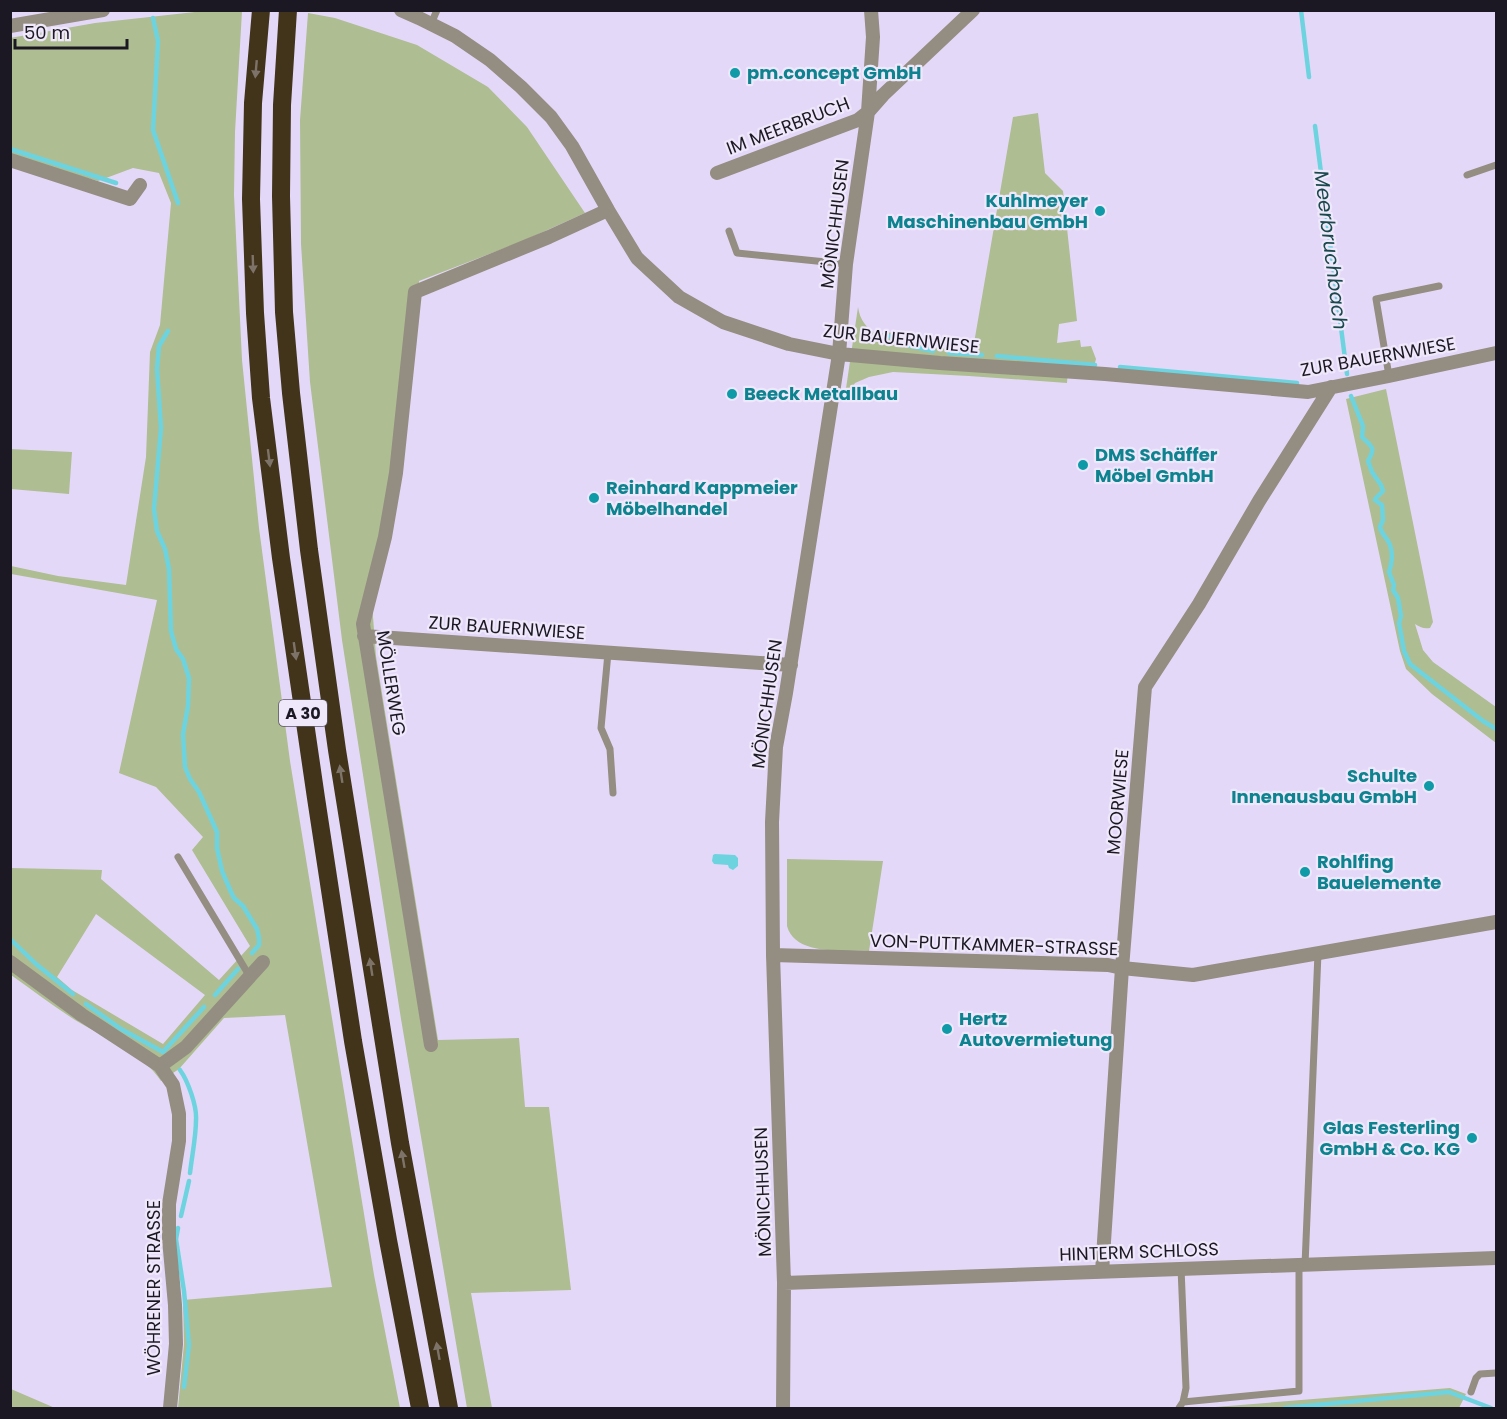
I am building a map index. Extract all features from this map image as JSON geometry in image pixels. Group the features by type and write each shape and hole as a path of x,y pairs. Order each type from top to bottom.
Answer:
{"highway":[{"name":"A 30","path":"261,10 253,103 251,199 261,398 314,788 353,1041 420,1408"},
{"name":"A 30","path":"288,10 282,105 281,196 284,312 309,550 337,750 400,1143 449,1408"}],"street":[{"path":"10,26 104,10"},
{"name":"ZUR BAUERNWIESE","path":"401,10 434,17 455,36 490,60 551,117 572,146 637,258 679,297 723,322 789,344 839,354 1308,392 1497,353"},
{"name":"MÖNICHHUSEN","path":"783,1408 784,1283 773,955 772,822 776,747 791,665 839,354 846,264 868,112 873,37 871,10"},
{"name":"IM MEERBRUCH","path":"717,173 858,120 973,10"},
{"path":"10,160 130,199 140,185"},
{"name":"MÖLLERWEG","path":"430,1045 363,624 385,537 396,473 415,292 608,210"},
{"name":"MOORWIESE","path":"1102,1272 1122,968 1145,687 1199,604 1259,501 1332,387"},
{"name":"ZUR BAUERNWIESE","path":"364,636 791,665"},
{"name":"VON-PUTTKAMMER-STRASSE","path":"773,955 1096,964 1193,975 1497,922"},
{"name":"WÖHRENER STRASSE","path":"10,962 82,1016 160,1066 173,1085 180,1114 179,1141 169,1204 176,1344 170,1408"},
{"path":"160,1066 186,1047 263,962"},
{"name":"HINTERM SCHLOSS","path":"784,1283 1497,1258"}],"lane":[{"path":"1467,175 1497,165"},
{"path":"729,231 737,253 846,264"},
{"path":"1389,376 1376,299 1439,286"},
{"path":"608,653 601,728 610,749 613,793"},
{"path":"178,857 250,977"},
{"path":"1181,1268 1186,1388 1181,1405 1299,1390 1302,1266 1318,953"},
{"path":"1471,1392 1480,1374 1497,1373"}],"shaded area":[{"path":"204,11 242,11 234,195 242,360 259,528 290,761 374,1275 400,1408 178,1408 184,1344 183,1300 332,1287 285,1015 224,1018 179,1069 161,1081 144,1062 122,1046 75,1020 11,975 11,868 102,870 101,879 219,980 250,946 192,850 203,837 156,787 119,773 157,600 11,574 11,566 58,576 126,585 146,457 150,352 160,325 171,203 159,173 133,168 98,181 11,154 10,38 95,23","holes":["96,914 205,995 163,1044 72,990 57,977"]},
{"path":"308,13 335,18 417,45 488,87 527,127 585,213 523,241 419,281 419,296 372,604 376,656 438,1040 519,1038 525,1107 549,1107 571,1290 471,1293 492,1408 467,1408 401,1019 342,640 310,382 301,244 300,120"},
{"path":"1038,113 1045,173 1063,191 1077,321 1059,324 1057,343 1080,340 1081,347 1091,346 1096,359 1094,367 1068,369 1067,383 893,372 869,377 855,383 844,402 858,307 864,323 878,335 887,332 924,346 973,349 1013,117"},
{"path":"1386,389 1433,622 1430,628 1422,628 1415,624 1423,650 1433,662 1496,707 1496,743 1432,694 1406,669 1400,651 1346,399"},
{"path":"10,449 72,452 69,494 11,489"},
{"path":"715,854 735,855 738,858 738,866 733,870 728,865 714,864 712,861"},
{"path":"787,859 883,861 869,951 834,951 810,947 792,936 787,926"},
{"path":"1450,1388 1466,1394 1459,1408 1203,1408"},
{"path":"11,1389 55,1408 11,1408"}],"waterway":[{"name":"Meerbruchbach","path":"1301,10 1309,77"},
{"path":"153,18 158,41 153,130 178,203"},
{"name":"Meerbruchbach","path":"1315,126 1347,374"},
{"path":"10,149 116,183"},
{"path":"168,331 159,346 157,369 161,428 154,509 157,531 165,549 169,569 171,631 189,678 188,706 183,734 185,767 217,832 217,848 222,871 231,892 257,929 259,945 252,953"},
{"path":"889,336 910,346 933,351"},
{"path":"949,353 982,355"},
{"path":"997,356 1095,365"},
{"path":"1120,367 1297,383"},
{"name":"Meerbruchbach","path":"1351,396 1363,426 1362,437 1372,448 1368,461 1383,491 1375,500 1382,505 1383,520 1380,527 1391,548 1392,558 1389,572 1394,585 1393,590 1398,598 1401,616 1399,623 1404,651 1410,664 1496,729"},
{"path":"10,939 73,994"},
{"path":"215,995 238,969"},
{"path":"86,1004 121,1029 163,1052 204,1007"},
{"path":"180,1070 186,1080 196,1114 190,1173"},
{"path":"181,1216 189,1181"},
{"path":"178,1228 176,1239 189,1345 184,1387"},
{"path":"1285,1408 1449,1392 1491,1408"}],"place":[{"name":"pm.concept GmbH","path":"735,73"},
{"name":"Kuhlmeyer Maschinenbau GmbH","path":"1100,211"},
{"name":"Beeck Metallbau","path":"732,394"},
{"name":"DMS Schäffer Möbel GmbH","path":"1083,465"},
{"name":"Reinhard Kappmeier Möbelhandel","path":"594,498"},
{"name":"Schulte Innenausbau GmbH","path":"1429,786"},
{"name":"Rohlfing Bauelemente","path":"1305,872"},
{"name":"Hertz Autovermietung","path":"947,1029"},
{"name":"Glas Festerling GmbH & Co. KG","path":"1472,1138"}]}
